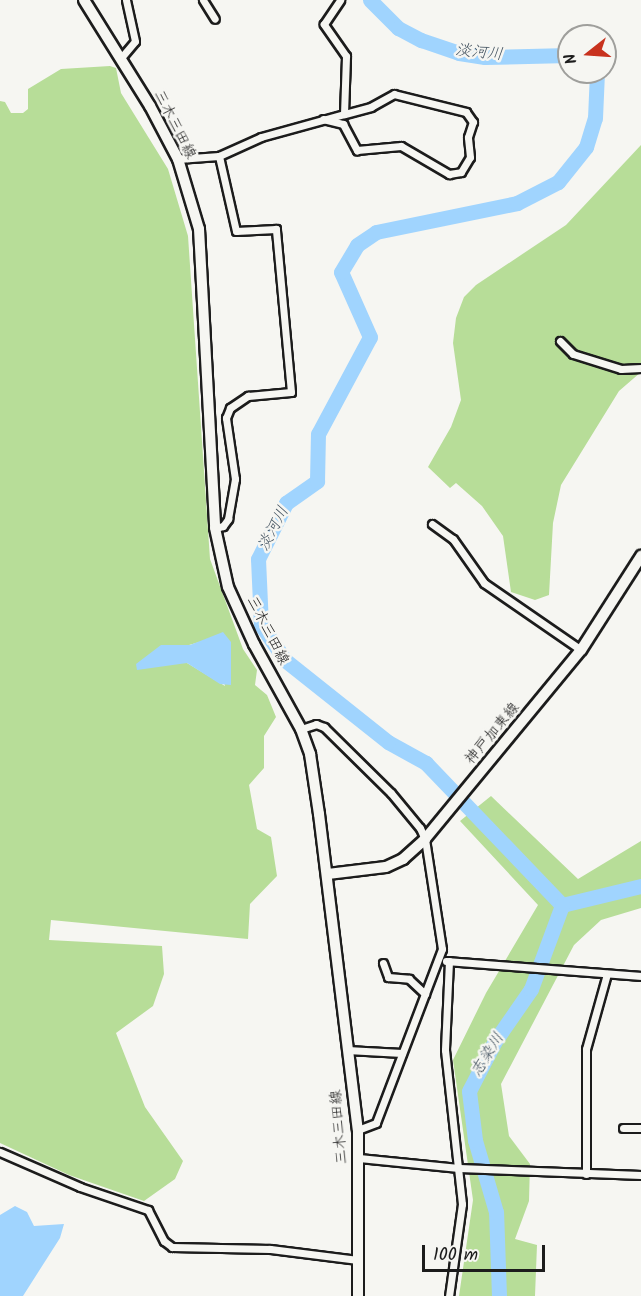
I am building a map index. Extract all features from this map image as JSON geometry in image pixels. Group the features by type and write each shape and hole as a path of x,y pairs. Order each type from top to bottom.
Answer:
{"main road":[{"name":"三木三田線","path":"84,0 178,159 199,230 215,528 228,586 254,644 302,729 310,754 328,874 358,1130 358,1296"},
{"name":"神戸加東線","path":"328,874 386,867 403,859 425,840 581,650 641,556"}],"street":[{"path":"120,59 135,41 127,0"},
{"path":"203,0 215,19"},
{"path":"340,0 324,24 346,56 344,114"},
{"path":"178,159 219,156 261,137 323,119 371,107 394,94 466,112 473,122 468,137 470,157 461,172 449,174 401,146 357,150 343,124 323,119"},
{"path":"215,528 224,526 228,519 235,479 226,418 230,408 248,396 291,392 276,229 236,231 219,156"},
{"path":"560,341 573,354 621,369 641,368"},
{"path":"432,524 453,539 484,583 581,650"},
{"path":"302,729 316,724 324,727 391,792 425,840 442,949 376,1123 358,1130"},
{"path":"439,959 641,976"},
{"path":"449,961 445,1050 462,1204 449,1296"},
{"path":"384,963 388,977 409,979 425,994"},
{"path":"586,1174 586,1049 607,974"},
{"path":"347,1050 402,1053"},
{"path":"623,1128 641,1128"},
{"path":"0,1152 80,1187 148,1210 164,1241 172,1247 270,1249 358,1260"},
{"path":"359,1158 536,1173 641,1175"}],"green space":[{"path":"110,66 116,68 121,93 168,169 188,236 210,559 243,649 257,670 255,685 267,695 276,717 264,736 264,768 249,785 257,829 271,837 277,876 250,904 248,939 51,920 49,940 162,946 164,974 153,1006 116,1033 145,1107 183,1161 175,1179 144,1201 69,1175 0,1143 0,101 5,102 11,113 23,113 28,109 28,89 61,69","holes":["214,638 225,686 187,663 175,662 161,645 189,645"]},
{"path":"641,145 641,372 619,391 561,485 553,523 549,595 535,600 511,592 503,536 482,506 456,483 450,488 428,467 451,427 461,400 453,343 456,318 464,297 476,285 566,225"},
{"path":"491,796 578,879 641,841 641,908 601,920 574,945 501,1084 509,1136 530,1164 529,1201 515,1239 537,1245 535,1296 459,1296 473,1200 453,1060 486,993 538,905 460,821"}],"water":[{"path":"223,632 231,642 231,685 220,684 187,663 137,670 136,664 161,645 190,645"},
{"path":"15,1206 27,1212 34,1226 64,1224 60,1238 23,1296 0,1296 0,1215"}],"waterway":[{"name":"淡河川","path":"370,0 398,28 421,40 459,53 485,57 557,55"},
{"name":"淡河川","path":"562,905 426,763 388,742 285,660 261,625 258,559 286,503 317,481 318,434 370,337 341,272 357,245 376,232 517,203 558,182 586,147 595,118 596,84"},
{"name":"志染川","path":"562,905 641,886"},
{"name":"志染川","path":"499,1296 496,1212 475,1140 469,1091 495,1041 531,989 562,905"}]}
